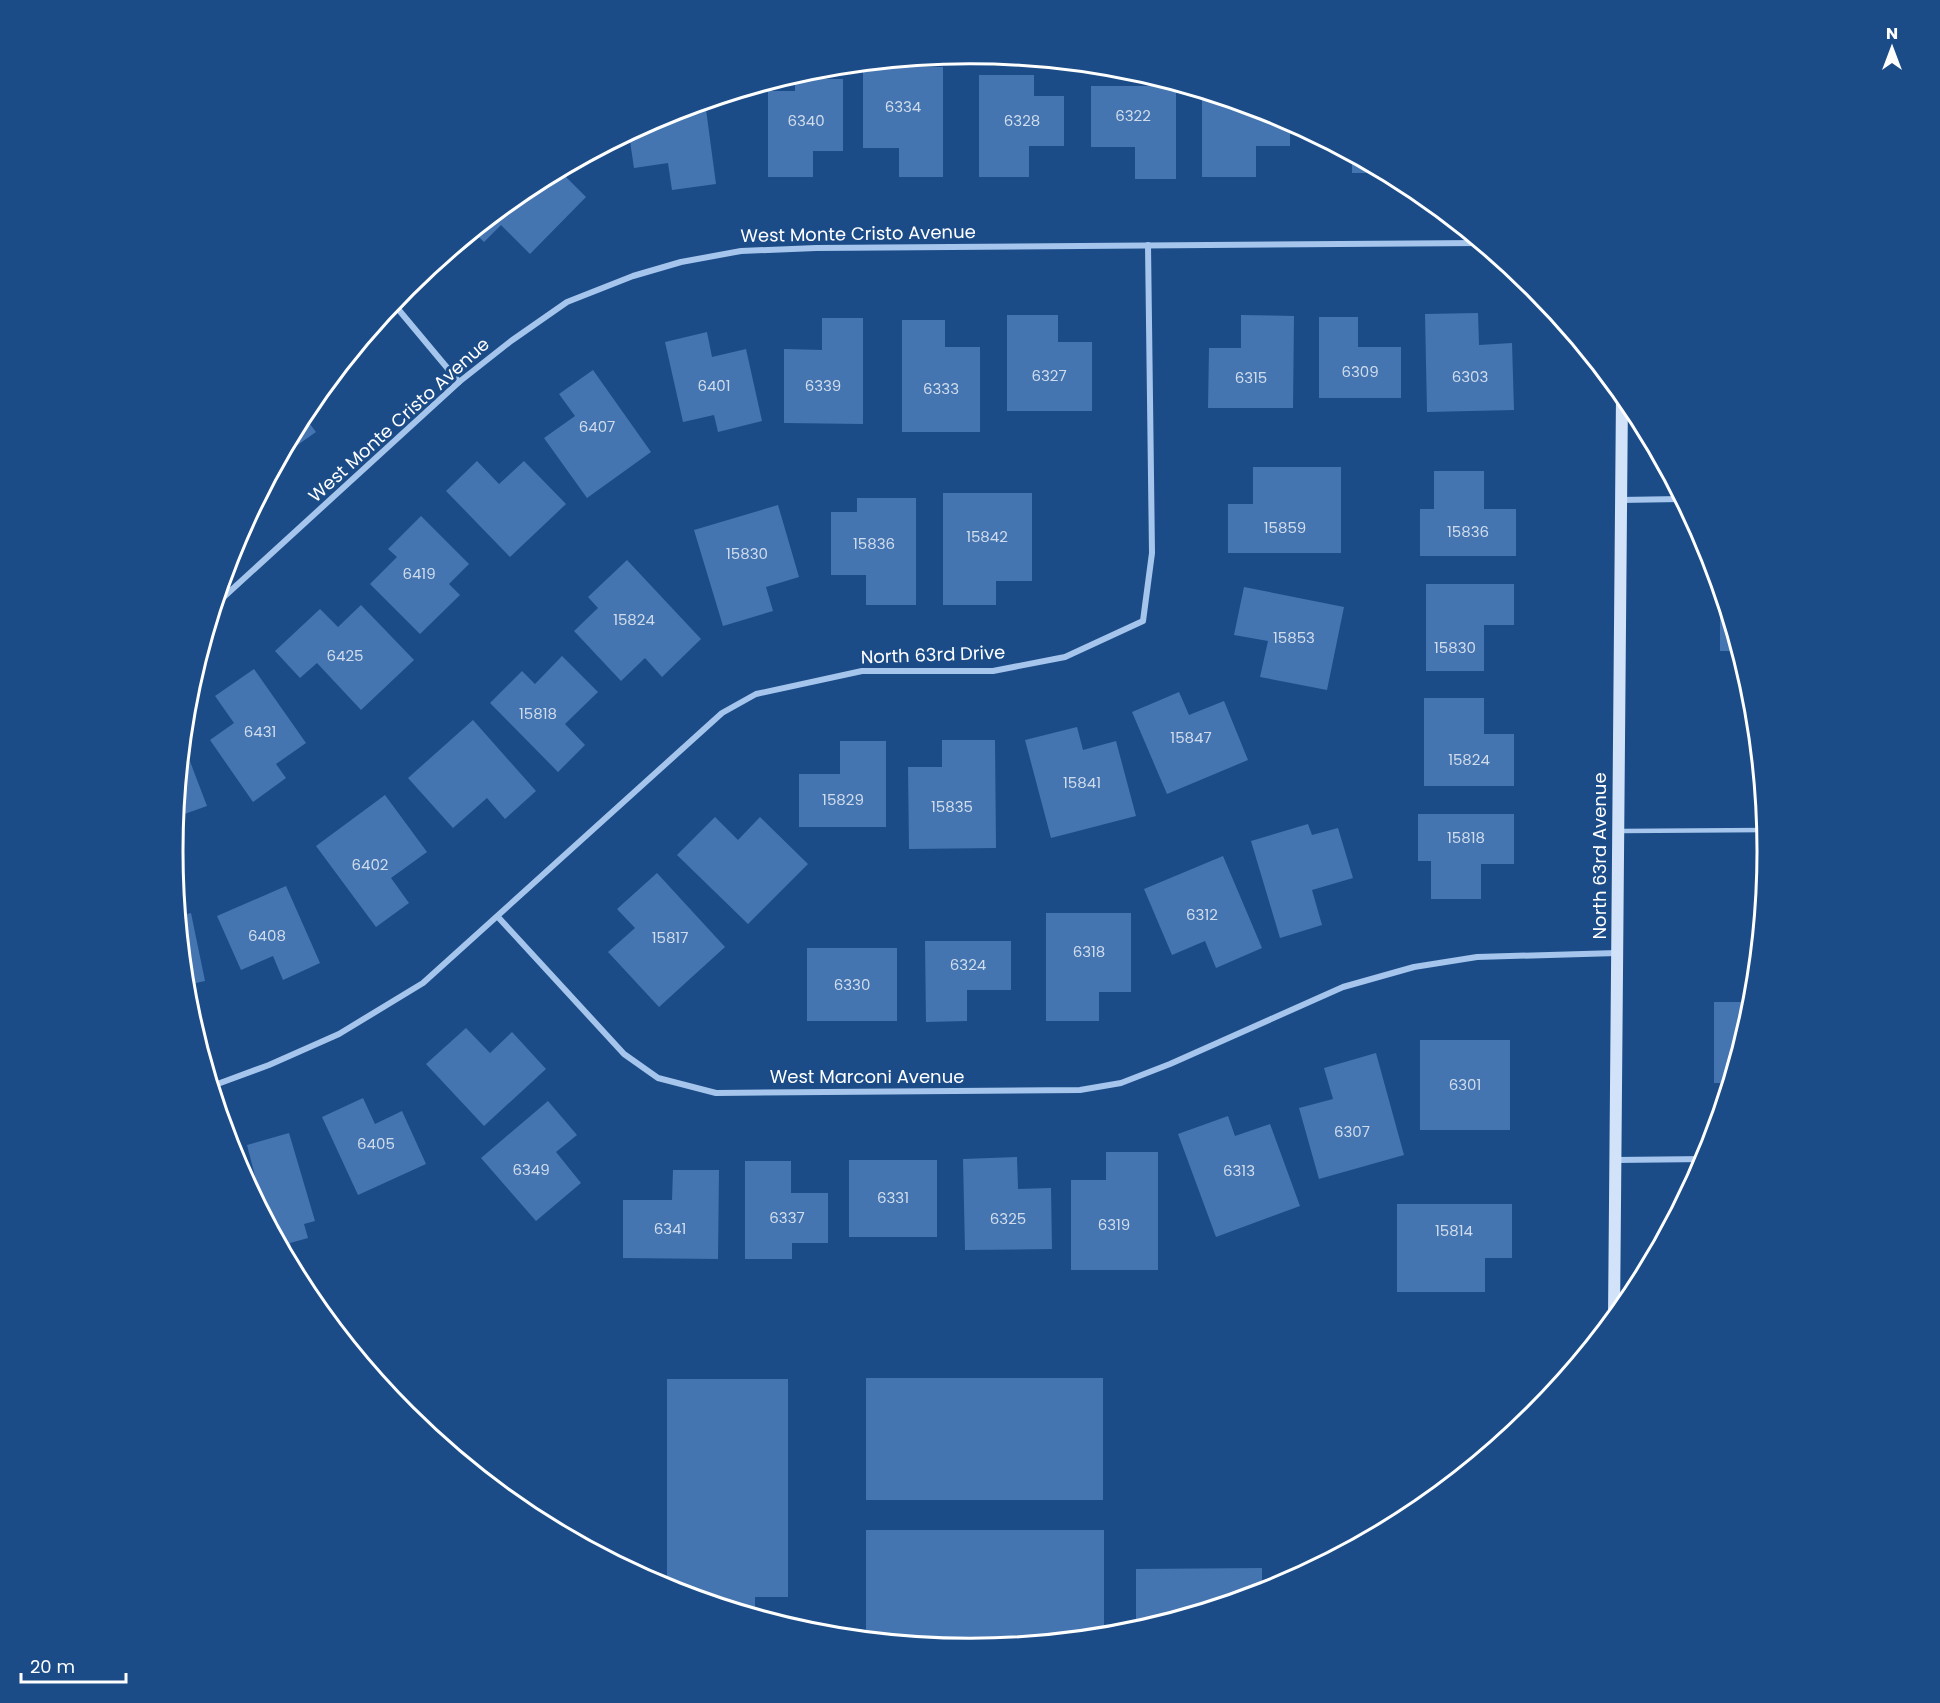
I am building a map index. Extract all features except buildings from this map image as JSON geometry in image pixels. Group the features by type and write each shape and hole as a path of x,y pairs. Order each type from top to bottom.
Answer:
{"street":[{"name":"West Monte Cristo Avenue","path":"227,594 459,382 511,340 567,302 633,276 681,262 741,251 816,248 1468,243"},
{"name":"North 63rd Drive","path":"498,917 722,713 756,693 862,671 993,671 1065,657 1143,621 1152,553 1148,245"},
{"path":"399,311 459,382"},
{"name":"North 63rd Avenue","path":"1614,1303 1622,411"},
{"path":"1620,500 1674,499"},
{"path":"219,1084 269,1065 339,1034 423,983 498,917"},
{"name":"West Marconi Avenue","path":"498,917 624,1054 658,1078 716,1093 1080,1090 1121,1083 1170,1064 1343,987 1414,967 1477,957 1617,953"},
{"path":"1615,1160 1694,1159"}],"lane":[{"path":"1618,831 1756,830"}]}
